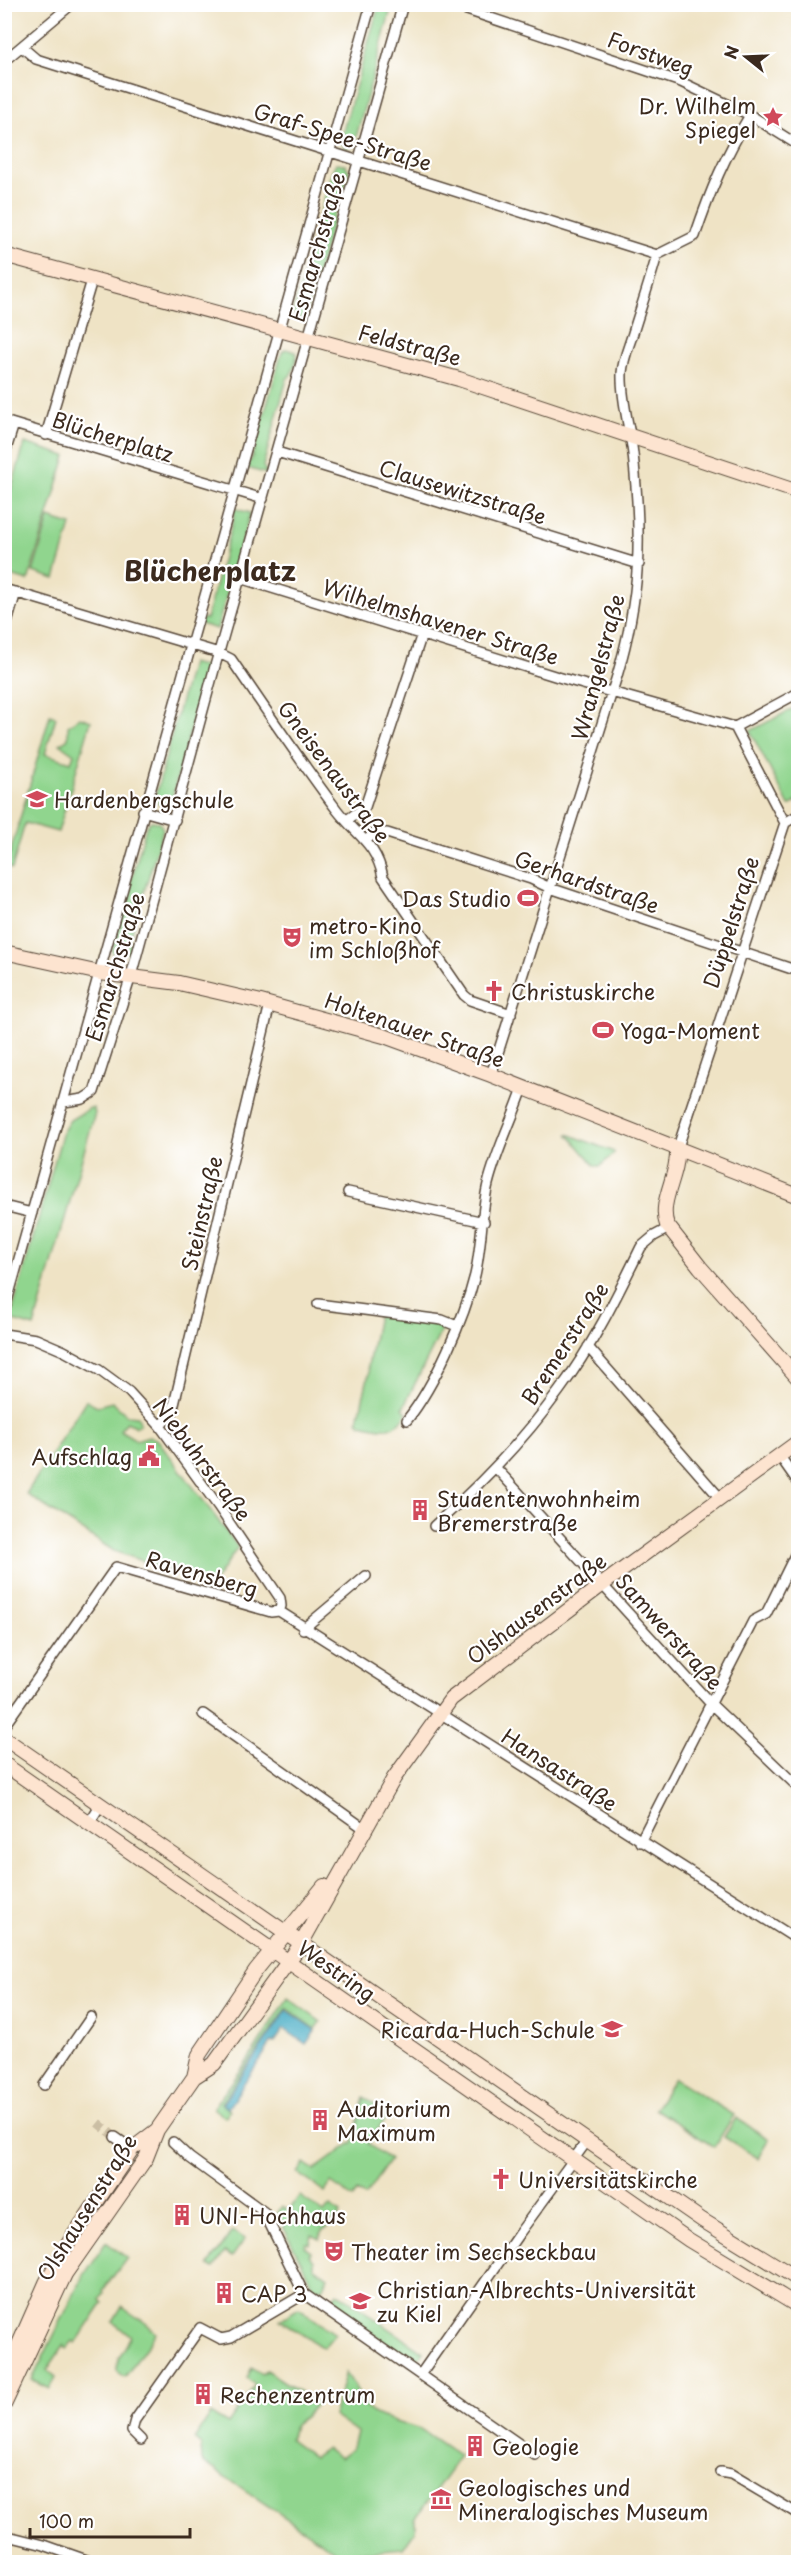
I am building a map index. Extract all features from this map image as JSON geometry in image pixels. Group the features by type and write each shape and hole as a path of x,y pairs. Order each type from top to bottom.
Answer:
{"main road":[{"name":"Feldstraße","path":"4,255 459,379 630,434 798,492"},
{"name":"Holtenauer Straße","path":"4,952 100,973 179,983 270,1004 384,1036 491,1075 798,1196"},
{"name":"Düppelstraße","path":"666,1217 667,1197 683,1152"},
{"path":"666,1217 700,1267 798,1378"},
{"name":"Olshausenstraße","path":"4,2405 65,2274 146,2158 157,2130 194,2077 214,2064 289,1962 398,1772 451,1699 603,1584 798,1442"},
{"name":"Westring","path":"4,1738 702,2220 798,2279"},
{"name":"Westring","path":"4,1764 689,2240 798,2306"},
{"name":"Olshausenstraße","path":"194,2077 199,2055 256,1971 349,1857"},
{"name":"Olshausenstraße","path":"4,2378 46,2283 66,2247 132,2149 157,2130"}],"street":[{"path":"5,60 72,4"},
{"name":"Esmarchstraße","path":"4,1312 371,4"},
{"name":"Esmarchstraße","path":"64,1102 83,1099 94,1092 131,976 219,653 403,4"},
{"name":"Forstweg","path":"449,4 681,82 750,115 798,145"},
{"name":"Graf-Spee-Straße","path":"22,47 36,59 657,255"},
{"path":"657,255 694,236 722,163 750,115"},
{"name":"Wrangelstraße","path":"491,1075 628,638 639,564 639,519 622,384 624,363 657,255"},
{"path":"46,435 92,280"},
{"name":"Blücherplatz","path":"4,456 9,423 234,490"},
{"name":"Clausewitzstraße","path":"276,452 639,564"},
{"path":"234,490 263,499"},
{"name":"Wilhelmshavener Straße","path":"240,578 612,692 735,727"},
{"path":"4,589 219,653"},
{"path":"4,633 16,592"},
{"path":"347,820 365,807 422,634"},
{"name":"Gneisenaustraße","path":"219,653 231,659 336,808 380,860 383,877 464,995 470,1000 511,1014"},
{"path":"798,693 735,727 785,823 798,815"},
{"path":"143,811 175,820"},
{"name":"Düppelstraße","path":"683,1152 742,953 785,823"},
{"name":"Gerhardstraße","path":"365,841 375,833 387,833 521,876 550,888 798,971"},
{"name":"Steinstraße","path":"160,1426 172,1413 270,1004"},
{"path":"407,1420 418,1405 457,1326 475,1274 491,1175 523,1088"},
{"path":"348,1192 484,1222"},
{"path":"4,1206 32,1213"},
{"name":"Bremerstraße","path":"434,1526 496,1468 560,1391 588,1347 641,1247 654,1236 666,1217"},
{"path":"318,1304 442,1320 457,1326"},
{"name":"Niebuhrstraße","path":"4,1334 36,1339 99,1370 129,1392 160,1426 218,1506 280,1598 279,1611"},
{"path":"588,1347 720,1498"},
{"path":"779,1455 798,1482"},
{"name":"Samwerstraße","path":"496,1468 711,1704 798,1787"},
{"path":"640,1842 753,1621 766,1614 798,1548"},
{"name":"Ravensberg","path":"4,1726 116,1567 270,1612 279,1611"},
{"path":"279,1611 303,1629 366,1576"},
{"name":"Hansastraße","path":"303,1629 798,1940"},
{"path":"203,1714 365,1829"},
{"path":"88,1823 101,1804"},
{"path":"45,2085 91,2017"},
{"path":"157,2130 197,2163 264,2212 304,2294 535,2455"},
{"path":"115,2137 132,2149"},
{"path":"420,2375 587,2141"},
{"path":"141,2440 132,2431 135,2420 200,2328 222,2339 231,2337 304,2294"},
{"path":"720,2472 731,2474 798,2514"},
{"path":"4,2535 44,2545 92,2562"}],"green space":[{"path":"379,5 392,5 354,145 345,148 340,141"},
{"path":"336,163 345,164 349,171 306,314 301,319 295,317 293,312"},
{"path":"286,349 296,352 296,358 293,370 287,379 263,466 267,474 244,467 251,460 282,352"},
{"path":"25,443 66,456 28,581 4,574 5,509"},
{"path":"233,508 250,513 217,629 200,624 201,619 206,619 234,517"},
{"path":"49,518 71,525 55,579 33,572"},
{"path":"191,663 210,668 207,679 203,681 171,802 161,805 155,797"},
{"path":"798,706 798,801 789,806 750,731"},
{"path":"50,715 56,717 45,754 71,762 74,754 60,744 68,738 68,726 80,717 91,721 58,832 25,823 12,869 6,867"},
{"path":"151,821 159,822 163,829 129,942 132,945 130,953 113,954 112,950 146,827"},
{"path":"93,1108 95,1113 34,1327 10,1320 63,1131 70,1120"},
{"path":"568,1134 614,1152 614,1154 600,1166 595,1166"},
{"path":"378,1315 401,1318 401,1321 419,1325 421,1320 437,1323 442,1329 403,1408 407,1413 398,1424 387,1428 361,1424 358,1420 369,1373 368,1366"},
{"path":"86,1400 97,1406 112,1402 127,1415 138,1416 140,1423 136,1427 127,1422 120,1430 136,1440 149,1436 158,1440 238,1547 212,1585 114,1551 26,1494"},
{"path":"288,1998 321,2022 316,2029 287,2008 221,2103 230,2110 225,2117 213,2108 246,2063"},
{"path":"674,2078 734,2115 714,2147 655,2109"},
{"path":"364,2097 388,2115 368,2144 390,2160 365,2196 357,2192 353,2198 331,2183 325,2192 297,2173 304,2163 314,2170 353,2142"},
{"path":"736,2118 769,2139 758,2158 724,2137"},
{"path":"300,2196 324,2213 330,2206 341,2213 337,2220 328,2222 328,2228 322,2230 320,2239 312,2235 310,2244 306,2243 305,2246 311,2252 309,2255 314,2261 314,2267 328,2277 323,2287 318,2289 312,2284 277,2214 282,2206 289,2210"},
{"path":"233,2231 245,2239 232,2257 225,2252 214,2268 209,2265"},
{"path":"106,2242 127,2258 103,2290 104,2293 100,2300 103,2303 76,2343 73,2341 67,2348 64,2345 47,2370 56,2377 50,2389 32,2380 82,2278"},
{"path":"337,2292 423,2352 415,2363 329,2303"},
{"path":"122,2307 156,2333 125,2377 117,2371 118,2359 131,2337 113,2322"},
{"path":"299,2308 335,2334 323,2348 280,2320"},
{"path":"252,2367 262,2374 266,2370 317,2403 294,2425 290,2440 313,2457 326,2448 340,2458 352,2449 357,2433 333,2416 346,2372 366,2407 374,2414 420,2429 460,2456 415,2519 415,2531 403,2548 339,2554 202,2461 201,2445 194,2439 211,2414 228,2424 255,2385 247,2378"}],"water":[{"path":"287,2010 316,2030 306,2044 284,2029 274,2043 272,2042 228,2108 222,2104"}],"tunnel":[{"path":"98,2123 115,2137"}],"place":[{"name":"Dr. Wilhelm Spiegel","path":"773,117"},
{"name":"Hardenbergschule","path":"37,799"},
{"name":"Das Studio","path":"528,898"},
{"name":"metro-Kino im Schloßhof","path":"292,937"},
{"name":"Christuskirche","path":"494,991"},
{"name":"Yoga-Moment","path":"603,1030"},
{"name":"Aufschlag","path":"149,1456"},
{"name":"Studentenwohnheim Bremerstraße","path":"420,1510"},
{"name":"Ricarda-Huch-Schule","path":"612,2029"},
{"name":"Auditorium Maximum","path":"320,2120"},
{"name":"Universitätskirche","path":"501,2179"},
{"name":"UNI-Hochhaus","path":"182,2215"},
{"name":"Theater im Sechseckbau","path":"334,2251"},
{"name":"CAP 3","path":"224,2293"},
{"name":"Christian-Albrechts-Universität zu Kiel","path":"360,2301"},
{"name":"Rechenzentrum","path":"203,2394"},
{"name":"Geologie","path":"475,2446"},
{"name":"Geologisches und Mineralogisches Museum","path":"441,2499"}],"district":[{"name":"Blücherplatz","path":"210,569"}]}
